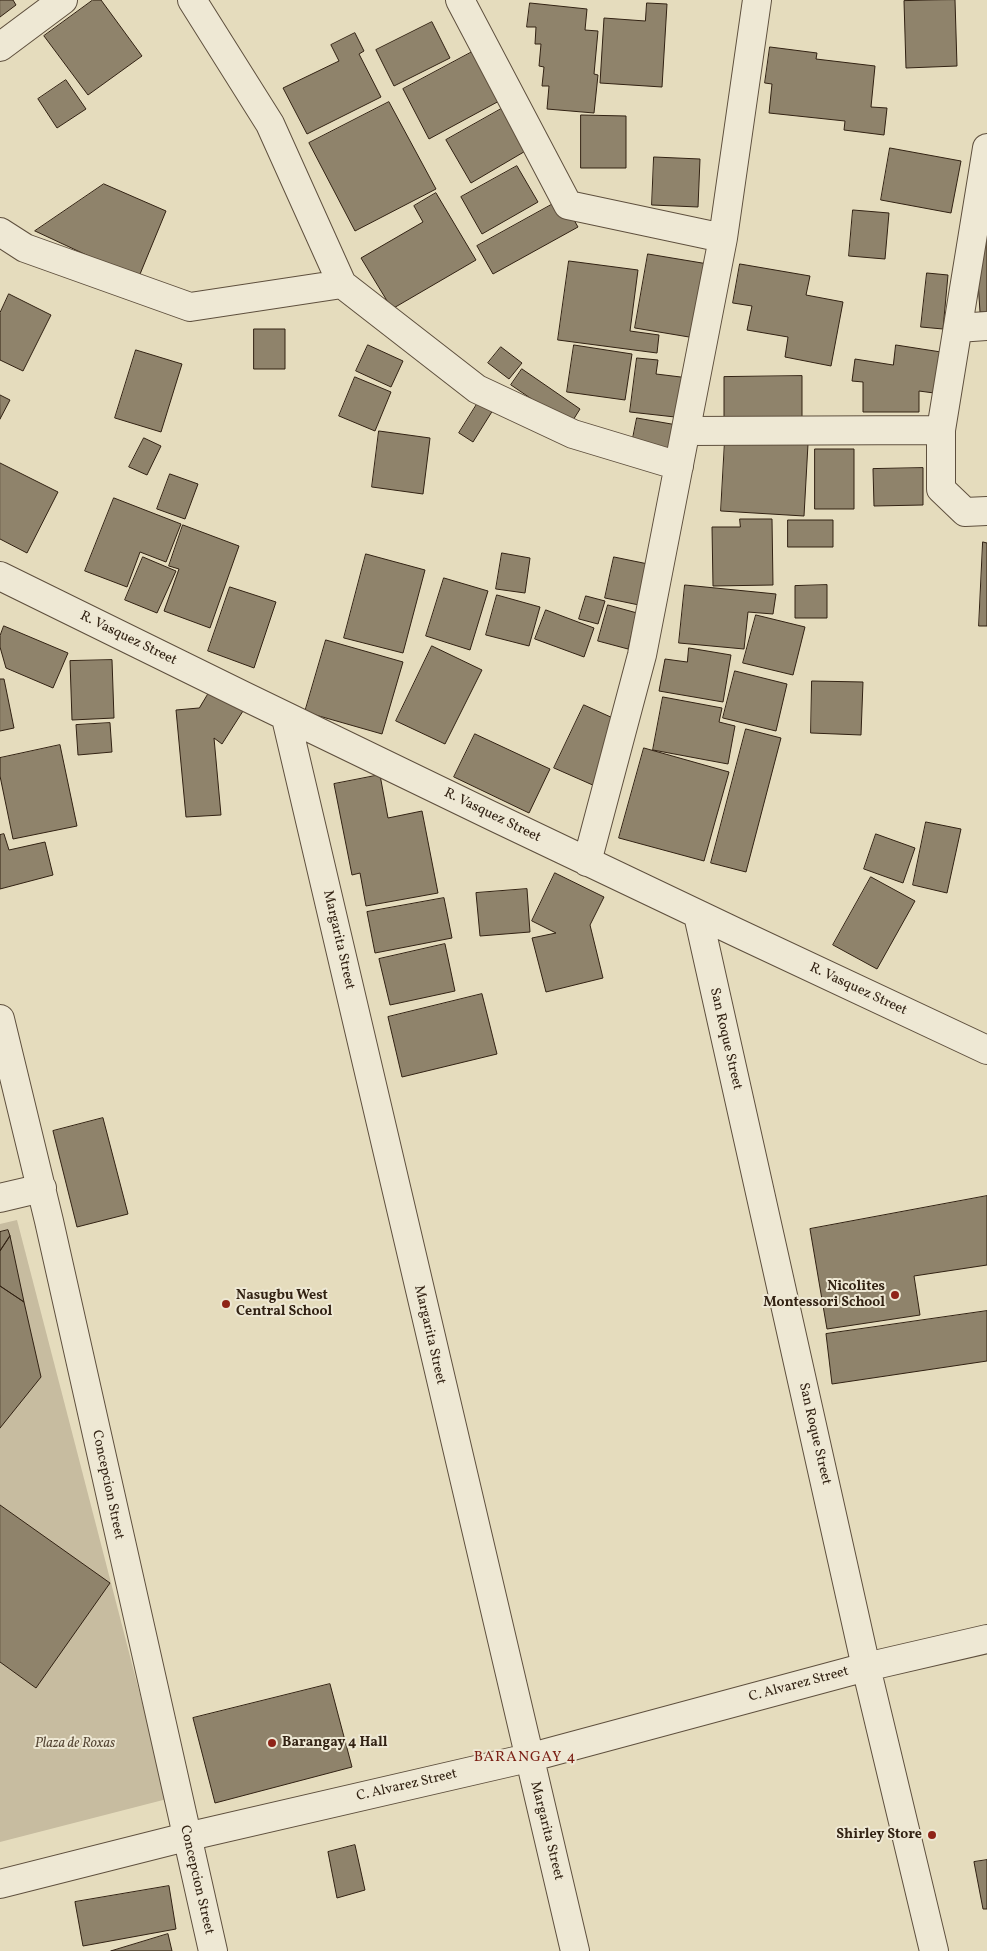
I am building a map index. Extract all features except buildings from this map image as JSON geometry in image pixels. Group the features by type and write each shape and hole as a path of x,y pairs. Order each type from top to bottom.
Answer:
{"street":[{"path":"0,47 63,0"},
{"path":"192,0 270,124 342,284 477,389 573,434 679,466"},
{"path":"460,0 568,205 723,238"},
{"path":"588,862 642,655 686,431 723,238 757,0"},
{"path":"987,148 941,430 941,489 965,512 987,512"},
{"path":"0,232 26,248 190,307 342,284"},
{"path":"958,328 987,326"},
{"path":"686,431 941,430"},
{"name":"R. Vasquez Street","path":"0,576 286,718 698,915 987,1050"},
{"name":"Margarita Street","path":"286,718 574,1951"},
{"name":"San Roque Street","path":"698,915 866,1667 934,1951"},
{"name":"Concepcion Street","path":"0,1019 42,1188 213,1951"},
{"path":"0,1198 42,1188"},
{"name":"C. Alvarez Street","path":"0,1884 186,1837 528,1758 866,1667 987,1638"}],"green space":[{"name":"Plaza de Roxas","path":"17,1220 167,1799 0,1842 0,1224"}],"place":[{"name":"Nicolites Montessori School","path":"895,1295"},
{"name":"Nasugbu West Central School","path":"226,1304"},
{"name":"Barangay 4 Hall","path":"272,1743"},
{"name":"Shirley Store","path":"932,1835"}],"district":[{"name":"BARANGAY 4","path":"525,1758"}]}
